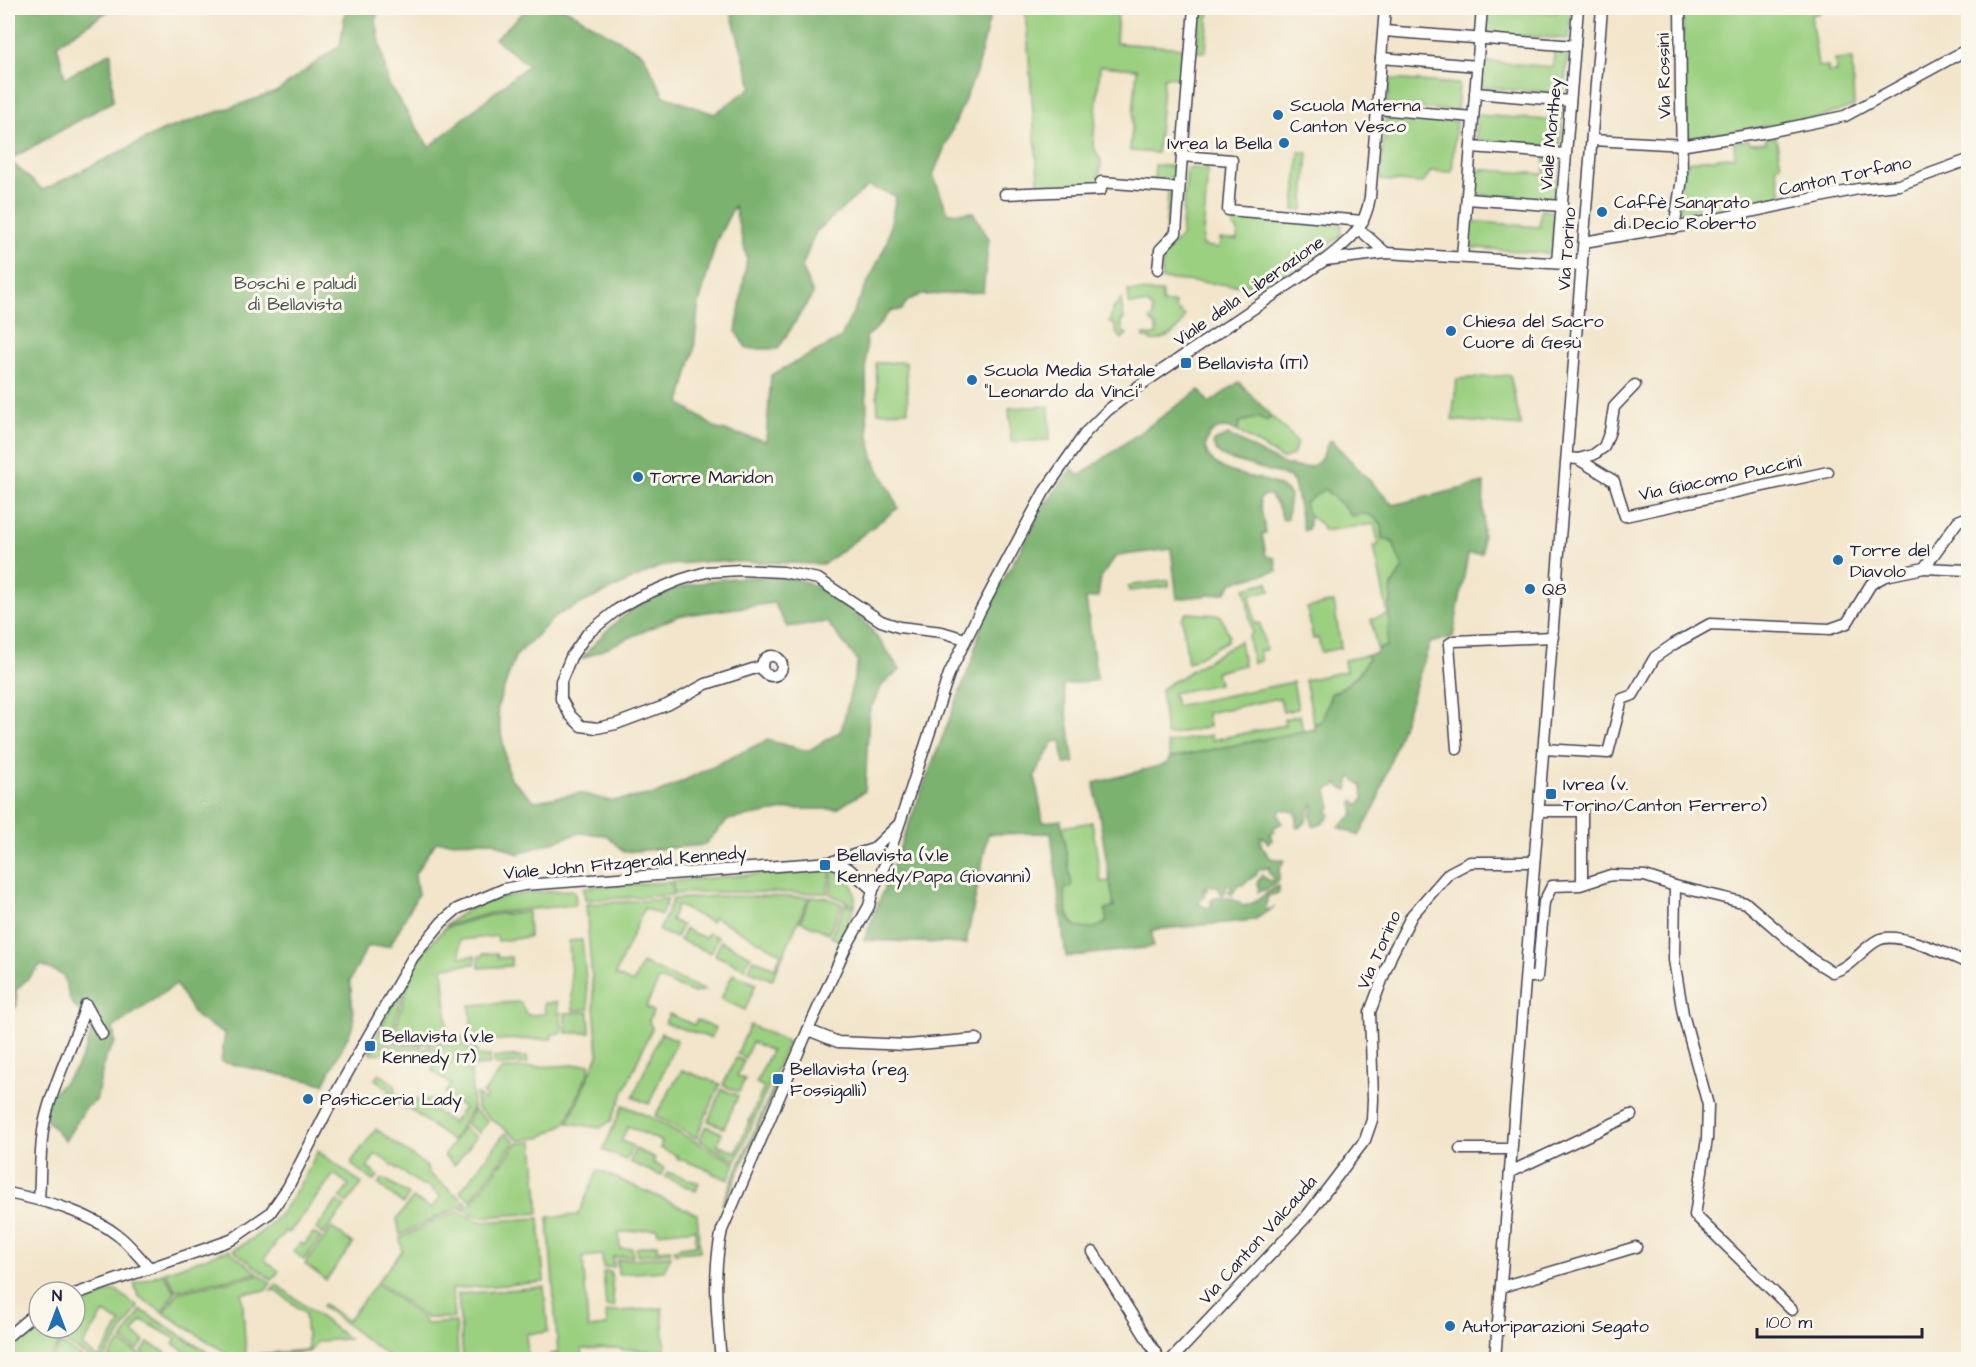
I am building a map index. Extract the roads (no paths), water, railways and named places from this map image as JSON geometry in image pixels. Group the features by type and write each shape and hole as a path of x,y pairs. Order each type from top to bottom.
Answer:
{"street":[{"path":"1158,269 1160,250 1176,233 1194,8"},
{"path":"1361,225 1368,210 1370,197 1385,8"},
{"path":"1462,256 1482,8"},
{"name":"Viale Monthey","path":"1557,263 1578,8"},
{"name":"Via Torino","path":"1495,1359 1553,637 1572,458 1582,265 1602,8"},
{"name":"Via Rossini","path":"1674,228 1682,179 1680,8"},
{"path":"1384,31 1575,46"},
{"path":"1592,140 1682,144 1768,132 1845,116 1968,49"},
{"path":"1381,58 1477,66"},
{"path":"1475,93 1570,101"},
{"path":"1377,109 1473,117"},
{"path":"1471,147 1566,154"},
{"path":"1182,156 1232,160 1228,210 1361,225 1386,253"},
{"name":"Canton Torfano","path":"1584,242 1674,228 1858,189 1899,185 1968,160"},
{"path":"1005,194 1101,190 1101,182 1179,188"},
{"path":"1467,200 1562,206"},
{"name":"Viale della Liberazione","path":"721,1359 716,1270 717,1251 722,1230 808,1030 845,949 866,912 887,860 949,674 965,639 1044,492 1086,432 1108,410 1139,386 1325,260 1352,238 1361,225"},
{"path":"1325,260 1386,253 1582,265"},
{"path":"1572,458 1593,455 1604,447 1610,431 1614,407 1635,385"},
{"name":"Via Giacomo Puccini","path":"1572,458 1614,481 1625,516 1828,472"},
{"path":"1924,568 1958,521 1968,517"},
{"path":"1544,749 1608,753 1622,699 1633,695 1655,657 1710,624 1830,630 1847,623 1871,584 1885,576 1924,568 1968,570"},
{"path":"762,666 706,684 667,705 616,724 597,728 581,726 570,715 561,699 561,681 564,673 579,644 587,634 618,609 639,597 706,572 741,570 783,572 818,579 881,621 899,627 942,632 965,639"},
{"path":"1457,749 1449,644 1454,641 1553,637"},
{"path":"1539,811 1582,811 1582,884"},
{"name":"Viale John Fitzgerald Kennedy","path":"87,1290 231,1240 270,1213 288,1186 340,1086 413,957 442,922 457,909 504,889 524,885 831,862 873,849 900,822"},
{"path":"831,862 849,869 873,890"},
{"name":"Via Torino","path":"1365,1140 1372,1120 1373,1099 1370,1012 1391,956 1412,915 1449,873 1470,862 1534,862"},
{"path":"1526,977 1537,977 1544,902 1552,886 1582,884 1611,875 1645,876 1675,886 1746,903 1811,959 1832,972 1841,970 1880,939 1892,937 1921,945 1968,963"},
{"path":"1675,886 1674,960 1683,1014 1708,1105 1707,1138 1695,1215 1792,1310"},
{"path":"39,1200 44,1123 54,1086 77,1034 86,1005 102,1034"},
{"path":"808,1030 838,1042 908,1045 977,1039"},
{"path":"1510,1172 1631,1115"},
{"name":"Via Canton Valcauda","path":"1171,1359 1306,1217 1365,1140"},
{"path":"1460,1149 1511,1149"},
{"path":"8,1193 39,1200 87,1217 120,1236 149,1267"},
{"path":"1500,1287 1636,1247"},
{"path":"1093,1252 1160,1359"},
{"path":"8,1336 27,1320"}],"place":[{"name":"Scuola Materna Canton Vesco","path":"1278,115"},
{"name":"Ivrea la Bella","path":"1284,143"},
{"name":"Caffè Sangrato di Decio Roberto","path":"1602,212"},
{"name":"Chiesa del Sacro Cuore di Gesù","path":"1451,331"},
{"name":"Bellavista (ITI)","path":"1186,363"},
{"name":"Scuola Media Statale \"Leonardo da Vinci\"","path":"972,380"},
{"name":"Torre Maridon","path":"638,477"},
{"name":"Torre del Diavolo","path":"1838,560"},
{"name":"Q8","path":"1530,589"},
{"name":"Ivrea (v. Torino/Canton Ferrero)","path":"1551,794"},
{"name":"Bellavista (v.le Kennedy/Papa Giovanni)","path":"825,865"},
{"name":"Bellavista (v.le Kennedy 17)","path":"370,1046"},
{"name":"Bellavista (reg. Fossigalli)","path":"778,1079"},
{"name":"Pasticceria Lady","path":"308,1099"},
{"name":"Autoriparazioni Segato","path":"1450,1326"}],"park label":[{"name":"Boschi e paludi di Bellavista","path":"295,293"}]}
